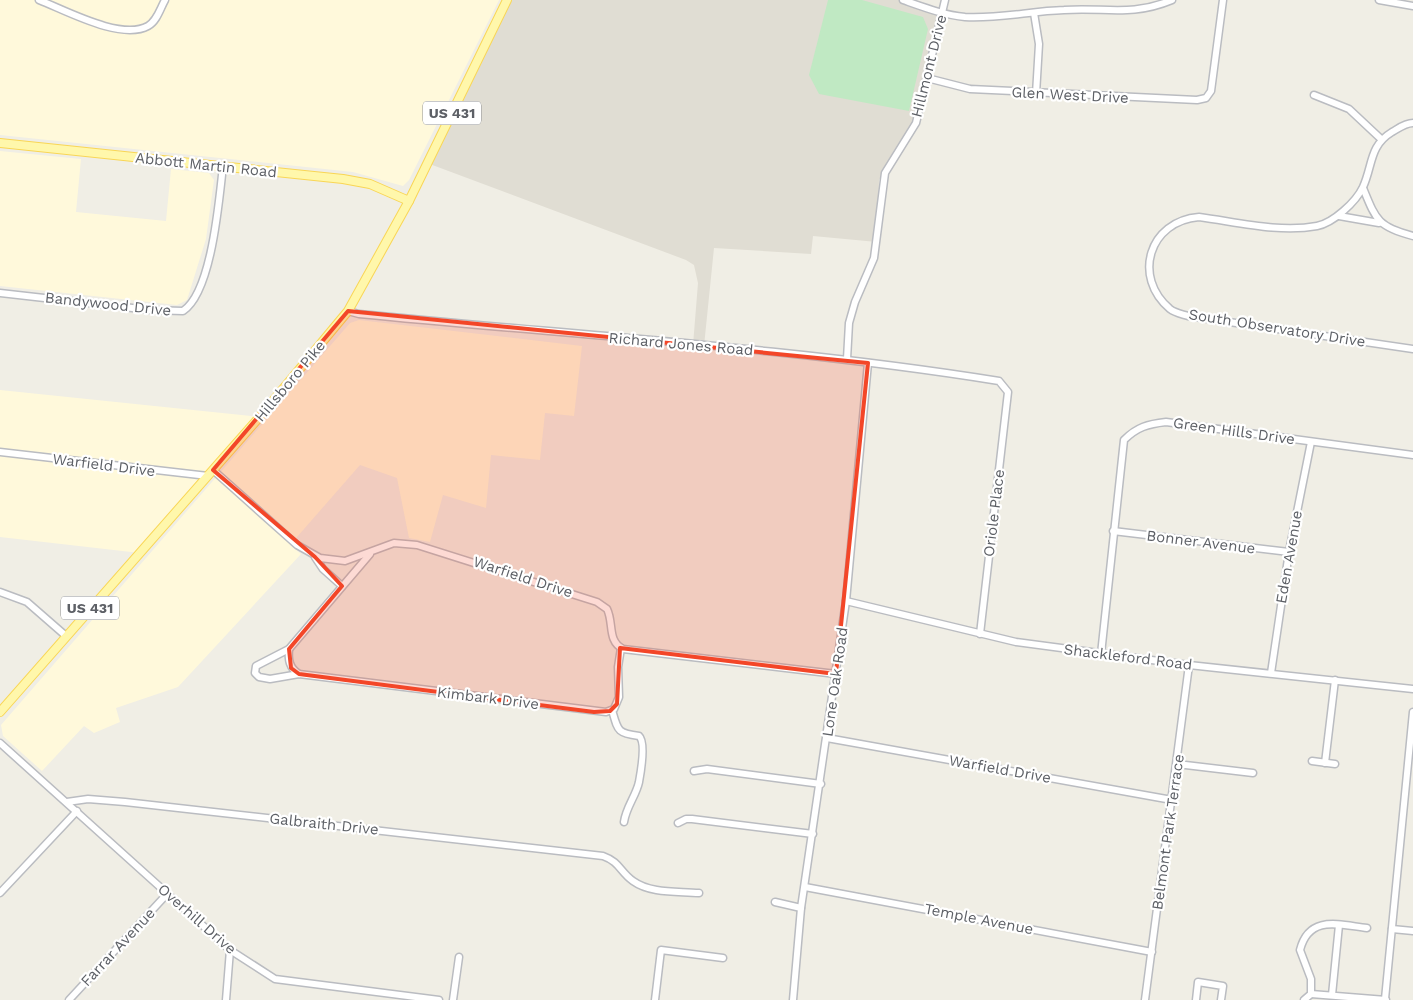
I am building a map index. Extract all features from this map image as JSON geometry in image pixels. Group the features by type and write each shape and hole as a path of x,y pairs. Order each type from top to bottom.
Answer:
{"main road":[{"name":"Hillsboro Pike","path":"0,712 211,473 348,311 409,201 507,0"},
{"name":"Abbott Martin Road","path":"0,143 343,178 370,184 409,201"}],"street":[{"path":"39,0 97,24 131,30 147,26 156,19 164,0"},
{"path":"903,0 942,13 991,17 1065,9 1122,12 1152,7 1172,0"},
{"name":"Hillmont Drive","path":"847,359 849,323 854,302 874,258 885,173 916,123 946,0"},
{"name":"Glen West Drive","path":"927,78 970,89 1036,94 1198,100 1206,98 1211,92 1223,0"},
{"path":"1379,0 1413,6"},
{"path":"1034,12 1039,44 1036,94"},
{"path":"1314,96 1349,109 1381,139"},
{"path":"1339,216 1362,188 1369,163 1381,139 1411,123"},
{"name":"Bandywood Drive","path":"0,292 150,310 183,311 195,301 213,242 223,166"},
{"path":"1362,188 1379,222"},
{"name":"South Observatory Drive","path":"1339,216 1319,226 1291,228 1199,216 1185,218 1159,236 1151,250 1150,269 1155,292 1171,310 1188,316 1413,349"},
{"path":"1339,216 1379,222 1395,232 1413,236"},
{"name":"Richard Jones Road","path":"348,311 359,314 847,359 999,381 1008,392"},
{"name":"Lone Oak Road","path":"792,1000 802,908 846,601 868,363"},
{"name":"Oriole Place","path":"980,634 1008,392"},
{"name":"Green Hills Drive","path":"1101,654 1124,440 1136,429 1152,423 1166,422 1413,455"},
{"name":"Eden Avenue","path":"1270,673 1289,552 1311,442"},
{"name":"Warfield Drive","path":"0,452 211,473 297,545 315,557 346,561 372,553 394,543 418,545 594,601 607,609 613,639 621,648"},
{"name":"Bonner Avenue","path":"1113,531 1289,552"},
{"name":"Kimbark Drive","path":"372,553 289,649 258,664 255,672 259,677 266,679 299,674 594,712 612,710"},
{"path":"315,557 323,569 342,586"},
{"path":"0,592 27,602 66,636"},
{"name":"Shackleford Road","path":"846,601 1016,642 1190,665 1413,689"},
{"path":"624,822 628,805 639,783 644,744 639,736 623,734 618,730 612,710 618,697 618,666 621,648 836,674"},
{"path":"289,649 292,668 299,674"},
{"name":"Belmont Park Terrace","path":"1145,1000 1190,665"},
{"path":"1325,763 1335,680"},
{"path":"1304,1000 1311,994 1386,1000 1413,712"},
{"name":"Warfield Drive","path":"827,738 1172,800"},
{"name":"Overhill Drive","path":"0,743 230,950 275,979 438,1000"},
{"path":"1312,761 1335,764"},
{"path":"1177,764 1254,774"},
{"path":"694,771 708,769 820,784"},
{"name":"Galbraith Drive","path":"67,802 88,799 125,802 581,853 615,860 631,880 641,886 653,890 699,893"},
{"path":"0,893 77,811"},
{"path":"678,823 686,819 692,819 813,834"},
{"name":"Temple Avenue","path":"805,887 1152,952"},
{"name":"Farrar Avenue","path":"69,1000 167,894"},
{"path":"775,902 802,908"},
{"path":"1311,994 1311,979 1300,952 1302,944 1315,926 1321,924 1367,928"},
{"path":"1332,995 1339,925"},
{"path":"1392,929 1413,931"},
{"path":"226,1000 230,950"},
{"path":"655,1000 661,950 723,958"},
{"path":"453,1000 459,957"},
{"path":"1196,1000 1198,982 1223,986 1220,1000"}],"highlighted area":[{"path":"348,311 868,363 836,674 620,648 617,704 610,711 594,712 299,674 291,668 289,649 342,586 315,557 213,470"}],"shaded area":[{"path":"0,0 499,0 409,180 403,186 353,172 0,135"},
{"path":"507,0 903,0 942,13 920,111 879,180 877,242 813,236 811,254 714,248 704,346 693,345 698,283 694,265 686,260 427,163"},
{"path":"0,151 81,159 76,212 166,221 171,169 209,173 214,180 206,239 187,300 177,305 0,286"},
{"path":"359,320 582,346 574,416 545,413 540,460 491,455 486,508 443,495 430,542 409,538 397,478 360,465 290,545 301,554 178,687 116,708 120,722 94,733 84,726 42,771 3,736 1,725 350,323"},
{"path":"0,390 260,417 140,553 0,537"}],"green space":[{"path":"828,0 862,0 923,17 928,29 909,111 819,94 809,75"}]}
